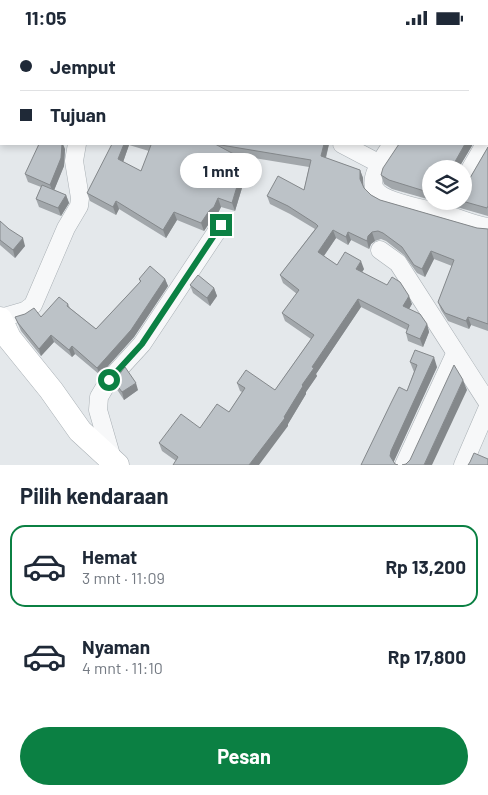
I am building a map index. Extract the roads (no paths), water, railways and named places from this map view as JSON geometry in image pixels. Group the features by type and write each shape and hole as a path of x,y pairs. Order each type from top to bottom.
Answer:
{"street":[{"path":"77,145 74,161 80,198 79,206 66,228 33,305 25,311 0,319 9,338 51,390 80,431 115,463"},
{"path":"344,145 380,164"},
{"path":"391,145 373,179 375,188 380,194 403,204 422,205"},
{"path":"472,166 484,145"},
{"path":"453,210 478,226 488,227"},
{"path":"115,463 98,410 99,397 109,380 142,344 221,225"},
{"path":"380,250 398,263 488,405 463,465"},
{"path":"404,465 455,354"}]}
